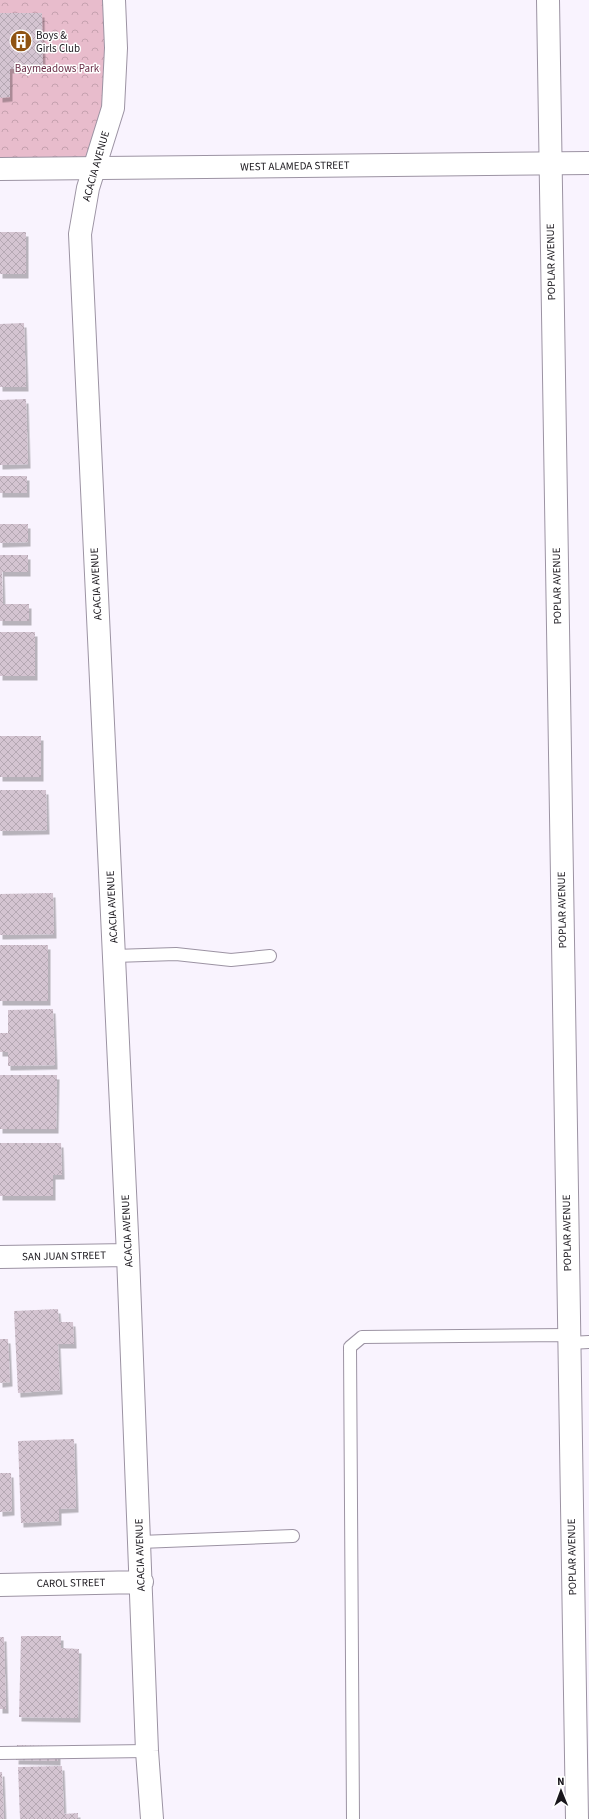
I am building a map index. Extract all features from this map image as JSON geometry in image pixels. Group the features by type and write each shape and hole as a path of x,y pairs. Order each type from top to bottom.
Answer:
{"street":[{"name":"ACACIA AVENUE","path":"114,0 116,48 113,108 88,188 80,234 128,1255 152,1819"},
{"name":"POPLAR AVENUE","path":"548,0 550,164 576,1340 577,1819"},
{"name":"WEST ALAMEDA STREET","path":"0,169 589,163"},
{"name":"SAN JUAN STREET","path":"0,1257 128,1255"},
{"name":"CAROL STREET","path":"0,1585 142,1582"}],"lane":[{"path":"114,956 176,954 231,960 270,956"},
{"path":"353,1819 350,1347 362,1337 576,1340"},
{"path":"140,1542 293,1536"},
{"path":"0,1753 148,1751"}],"green space":[{"name":"Baymeadows Park","path":"0,0 114,0 116,48 95,168 0,169"}],"building":[{"name":"Boys & Girls Club","path":"0,13 42,13 43,69 10,69 10,97 0,98"},
{"path":"0,232 26,232 26,274 0,274"},
{"path":"24,323 26,387 0,387 0,324"},
{"path":"26,399 28,464 0,465 0,400"},
{"path":"0,476 27,476 27,493 0,493"},
{"path":"0,524 28,524 28,542 0,543"},
{"path":"0,555 28,555 28,572 2,572 3,604 29,604 29,621 0,621"},
{"path":"0,632 35,632 35,676 0,676"},
{"path":"0,736 41,736 41,777 0,777"},
{"path":"0,790 46,790 47,830 0,831"},
{"path":"53,893 54,934 0,935 0,894"},
{"path":"0,945 48,945 48,1001 0,1001"},
{"path":"53,1009 55,1065 8,1066 8,1052 0,1052 0,1033 8,1033 8,1010"},
{"path":"0,1075 57,1075 56,1129 0,1129"},
{"path":"0,1143 61,1143 62,1175 53,1175 53,1196 0,1196"},
{"path":"58,1309 59,1322 73,1322 74,1344 58,1344 60,1390 18,1393 14,1311"},
{"path":"0,1339 8,1339 10,1382 0,1383"},
{"path":"74,1439 76,1508 59,1509 59,1521 21,1523 18,1441"},
{"path":"0,1473 11,1473 12,1511 0,1512"},
{"path":"21,1636 61,1636 61,1648 79,1649 78,1718 19,1717"},
{"path":"0,1637 4,1637 6,1709 0,1709"},
{"path":"17,1745 58,1746 58,1761 16,1760"},
{"path":"62,1766 64,1814 78,1813 78,1819 20,1819 18,1767"},
{"path":"0,1772 2,1772 4,1819 0,1819"}],"place":[{"name":"Boys & Girls Club","path":"21,41"}]}
